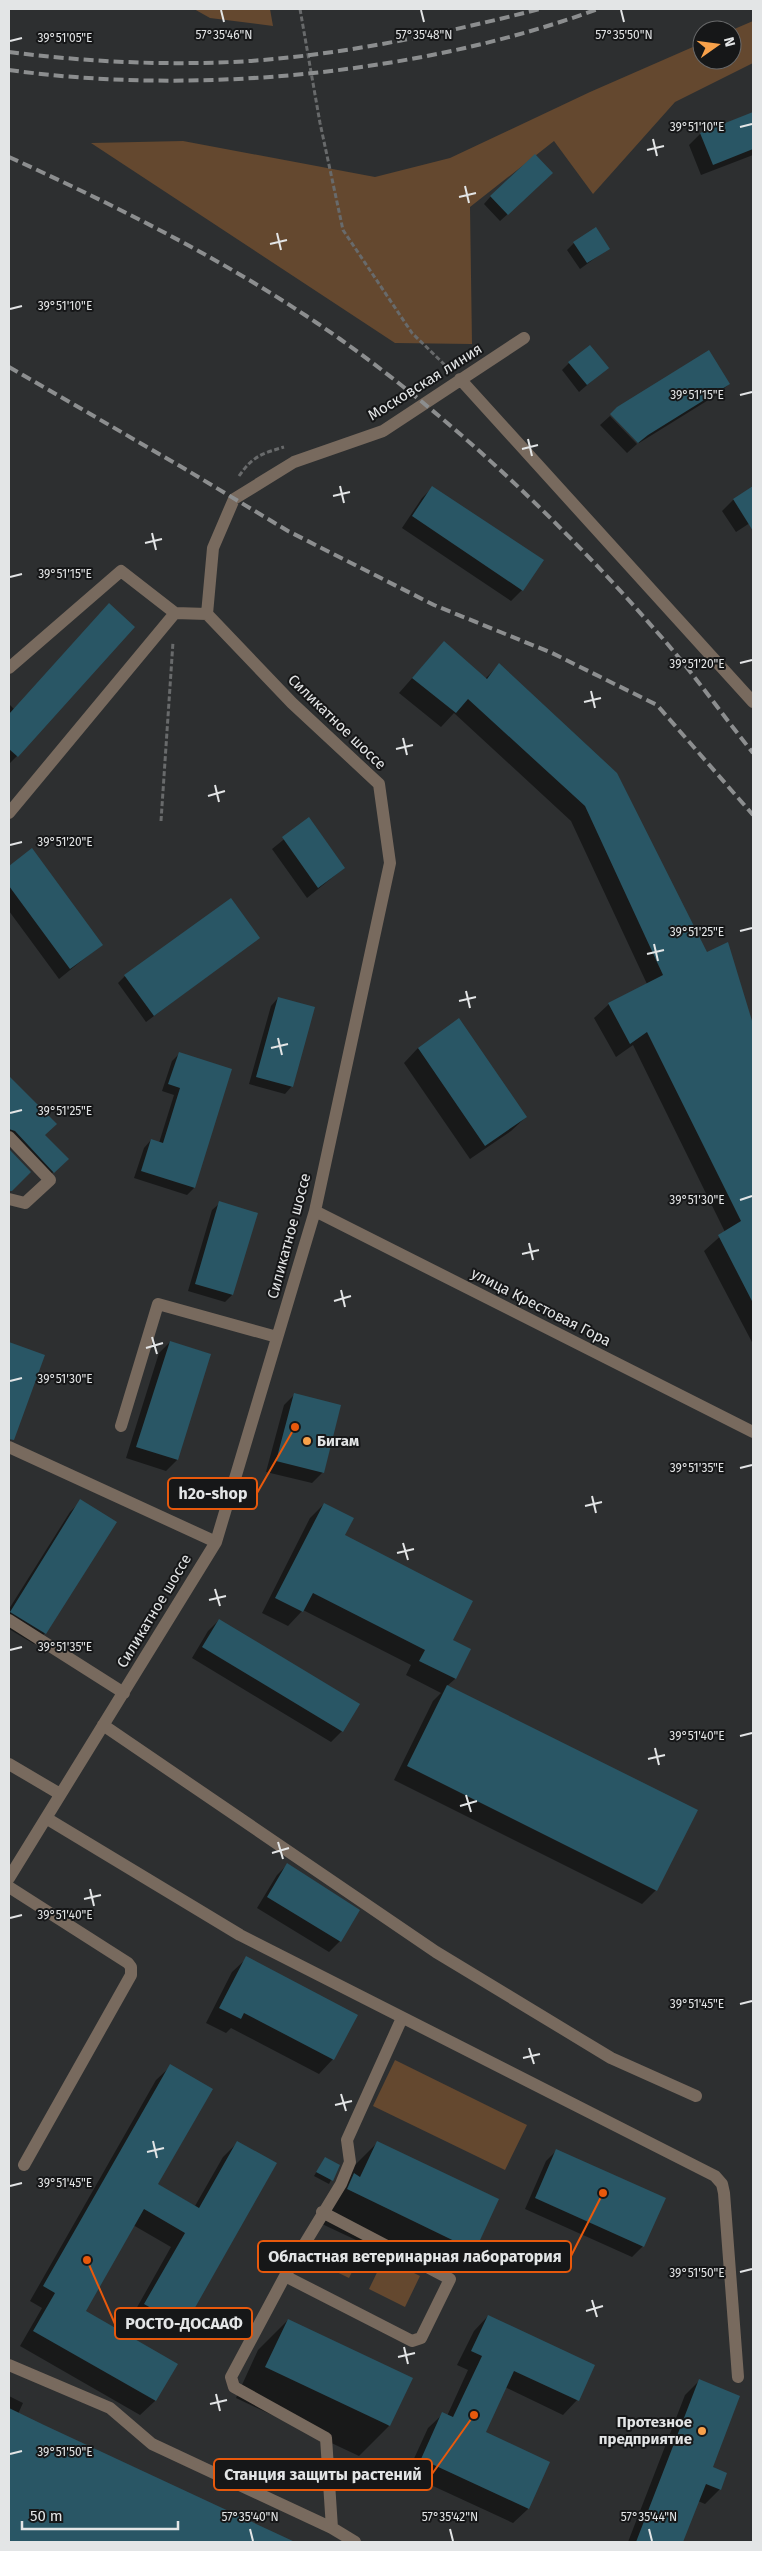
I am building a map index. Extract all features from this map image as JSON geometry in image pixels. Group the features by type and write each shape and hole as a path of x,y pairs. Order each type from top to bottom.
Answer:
{"street":[{"name":"Московская линия","path":"207,614 213,548 234,499 294,462 383,431 524,338"},
{"path":"460,379 753,702"},
{"path":"9,668 122,571 175,613 207,614"},
{"path":"9,813 175,613"},
{"name":"Силикатное шоссе","path":"9,1878 216,1542 315,1211 390,863 379,784 292,703 207,614"},
{"path":"9,1137 50,1180 25,1203 9,1199"},
{"name":"улица Крестовая Гора","path":"315,1211 753,1432"},
{"path":"121,1426 158,1304 277,1338"},
{"path":"9,1447 216,1542"},
{"path":"9,1620 124,1693"},
{"path":"102,1725 436,1952 611,2058 696,2096"},
{"path":"9,1764 60,1794"},
{"path":"46,1818 240,1935 715,2176 722,2184 724,2193 738,2378"},
{"path":"9,1887 128,1963 131,1967 131,1975 24,2165"},
{"path":"332,2528 326,2438 234,2387 231,2382 231,2376 285,2276 322,2212 341,2184 350,2162 347,2140 402,2018"},
{"path":"285,2276 412,2341 421,2338 450,2279 322,2212"},
{"path":"9,2365 110,2408 152,2444 332,2528 355,2542"}],"path":[{"path":"300,9 343,230 412,333 460,379"},
{"path":"442,374 449,368"},
{"path":"260,454 288,446"},
{"path":"161,821 175,613"}],"shaded area":[{"path":"194,9 270,9 273,26 210,18"},
{"path":"753,21 753,63 742,68 742,26"},
{"path":"692,47 692,70 739,70 675,102 593,194 554,141 470,207 472,344 395,343 91,143 183,141 375,177 450,158 590,92"},
{"path":"395,2060 527,2125 505,2170 373,2106"},
{"path":"325,2245 357,2262 349,2278 316,2262"},
{"path":"384,2258 420,2276 405,2307 369,2289"}],"building":[{"path":"753,112 753,149 713,165 700,133"},
{"path":"535,154 553,173 508,215 490,196"},
{"path":"596,227 610,249 587,263 573,242"},
{"path":"590,345 609,368 587,385 568,362"},
{"path":"709,350 730,384 638,443 610,414 617,407"},
{"path":"432,486 544,560 523,591 412,516"},
{"path":"753,486 753,531 733,499"},
{"path":"109,603 135,627 18,757 9,749 9,714"},
{"path":"444,641 487,679 499,663 617,773 707,952 728,942 753,1024 753,1303 718,1235 741,1221 647,1032 630,1044 608,1003 663,975 585,806 468,699 456,713 412,678"},
{"path":"309,817 345,868 318,888 282,837"},
{"path":"32,848 103,945 70,969 9,886 9,866"},
{"path":"231,898 260,938 154,1016 124,975"},
{"path":"278,997 315,1007 293,1087 256,1077"},
{"path":"459,1018 527,1117 485,1146 418,1048"},
{"path":"179,1052 232,1069 195,1188 141,1171 151,1139 163,1143 180,1088 168,1084"},
{"path":"9,1076 57,1124 45,1135 69,1159 54,1173 15,1131 9,1129"},
{"path":"9,1149 31,1172 12,1191 9,1191"},
{"path":"219,1201 258,1213 233,1295 195,1284"},
{"path":"170,1341 211,1354 178,1460 136,1447"},
{"path":"9,1342 45,1355 14,1440 9,1439"},
{"name":"Бигам","path":"294,1393 341,1405 324,1473 276,1461"},
{"path":"80,1499 117,1522 46,1634 10,1612"},
{"path":"324,1503 354,1518 345,1535 473,1601 453,1640 471,1649 456,1679 419,1661 425,1650 313,1593 303,1612 275,1598"},
{"path":"219,1619 360,1704 343,1732 202,1647"},
{"path":"447,1685 698,1810 657,1891 407,1766"},
{"path":"287,1863 360,1910 341,1942 267,1897"},
{"path":"246,1956 358,2015 334,2060 244,2013 241,2019 219,2008"},
{"path":"170,2064 213,2089 158,2184 199,2208 237,2141 277,2163 184,2327 144,2304 185,2233 144,2209 86,2311 178,2364 156,2401 33,2331 55,2293 43,2286"},
{"path":"377,2141 499,2199 475,2251 347,2189 354,2173 360,2177"},
{"path":"556,2149 666,2198 644,2247 535,2198"},
{"path":"325,2157 340,2165 333,2181 316,2172"},
{"path":"488,2315 595,2365 579,2401 514,2371 486,2432 550,2462 529,2509 421,2459 442,2412 453,2417 482,2356 471,2351"},
{"path":"288,2319 413,2378 390,2426 265,2367"},
{"name":"Протезное предприятие","path":"699,2379 740,2396 713,2467 727,2473 721,2490 706,2484 683,2542 636,2542"},
{"path":"9,2408 44,2425 295,2542 9,2542"}],"railway":[{"path":"9,52 129,62 190,63 250,61 360,48 540,9"},
{"path":"9,70 81,78 155,81 307,74 383,64 458,50 530,31 598,9"},
{"path":"9,157 137,218 261,287 340,339 425,404 507,476 621,592 670,646 753,753"},
{"path":"9,367 288,531 434,605 552,653 657,705 753,815"}],"place":[{"name":"h2o-shop","path":"295,1427"},
{"name":"Бигам","path":"307,1441"},
{"name":"Областная ветеринарная лаборатория","path":"603,2193"},
{"name":"РОСТО-ДОСААФ","path":"87,2260"},
{"name":"Станция защиты растений","path":"474,2415"},
{"name":"Протезное предприятие","path":"702,2431"}]}
